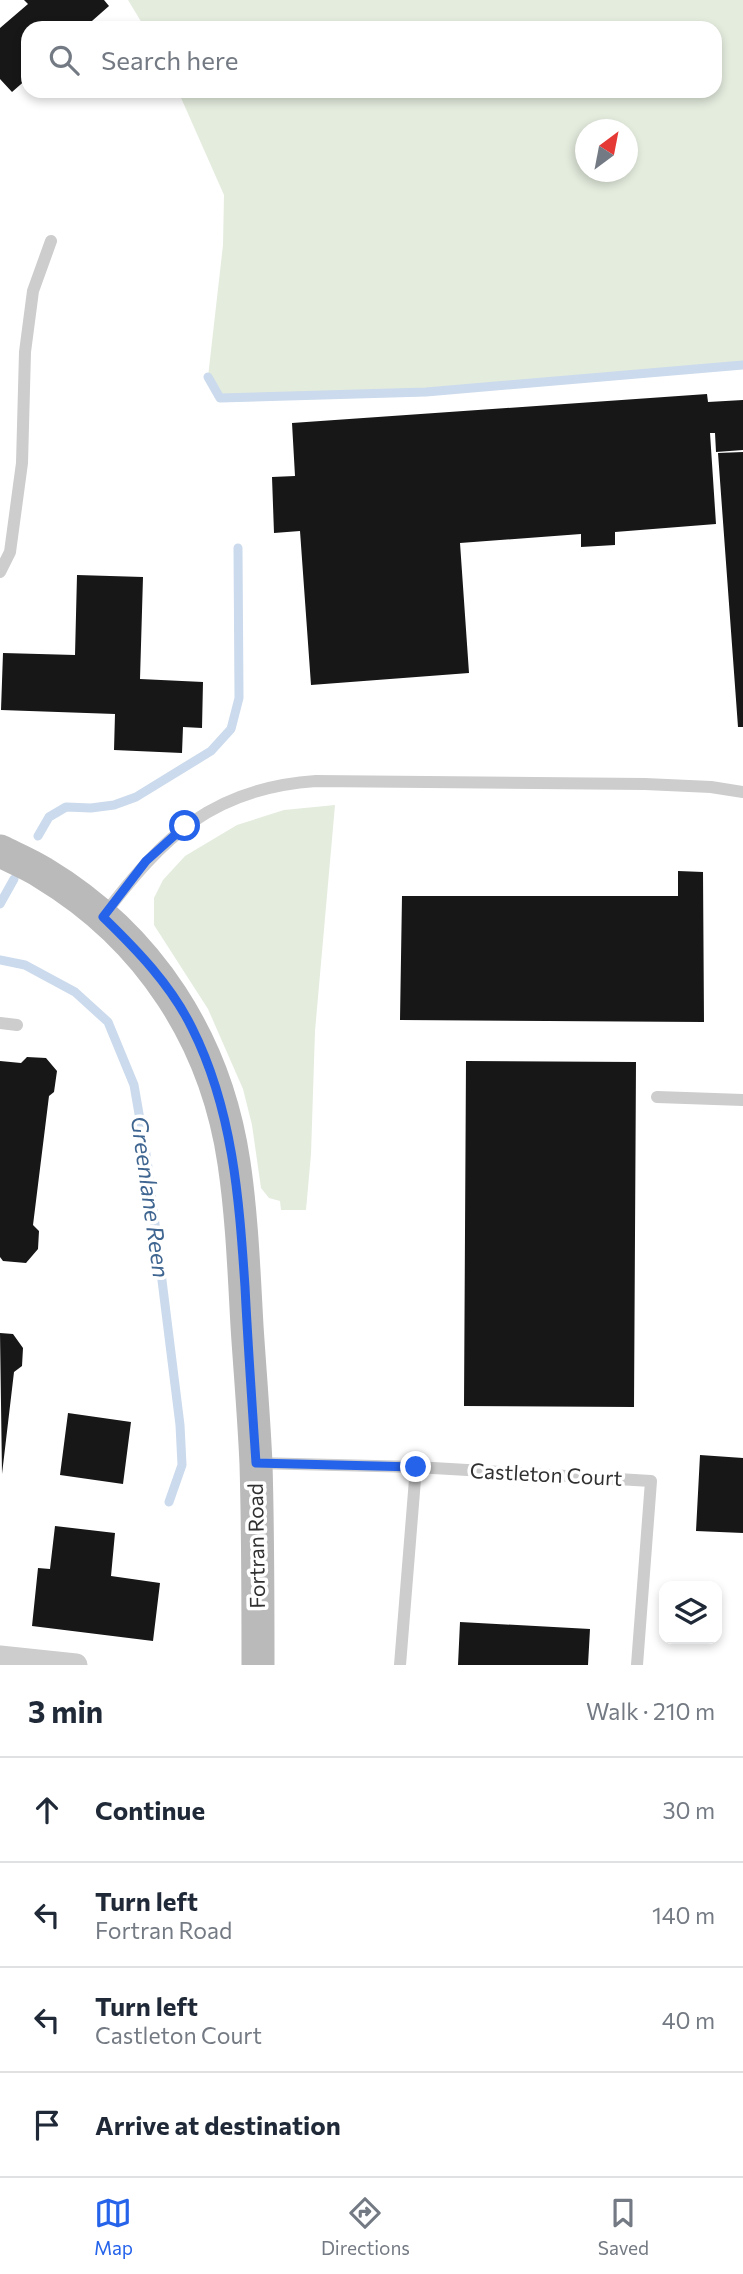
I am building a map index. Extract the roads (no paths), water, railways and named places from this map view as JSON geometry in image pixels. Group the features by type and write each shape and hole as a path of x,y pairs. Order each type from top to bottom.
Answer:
{"street":[{"name":"Fortran Road","path":"0,851 41,872 80,898 136,948 167,986 192,1027 212,1073 225,1116 234,1163 240,1225 256,1463 258,1665"},
{"path":"0,1657 76,1665"}],"lane":[{"path":"0,572 10,552 22,463 25,352 33,291 51,241"},
{"path":"103,917 146,861 185,826 216,806 256,790 287,783 645,784 743,792"},
{"path":"0,1023 17,1024"},
{"path":"657,1097 743,1100"},
{"name":"Castleton Court","path":"256,1463 416,1467 651,1481 637,1665"},
{"path":"400,1665 416,1467"}],"waterway":[{"path":"208,377 220,398 426,392 743,365"},
{"name":"Greenlane Reen","path":"38,836 49,817 66,807 114,805 136,797 211,751 231,729 239,698 238,548"},
{"name":"Greenlane Reen","path":"0,904 14,879"},
{"name":"Greenlane Reen","path":"0,960 25,965 75,992 108,1022 134,1085 147,1160 180,1425 182,1465 169,1502"}]}
